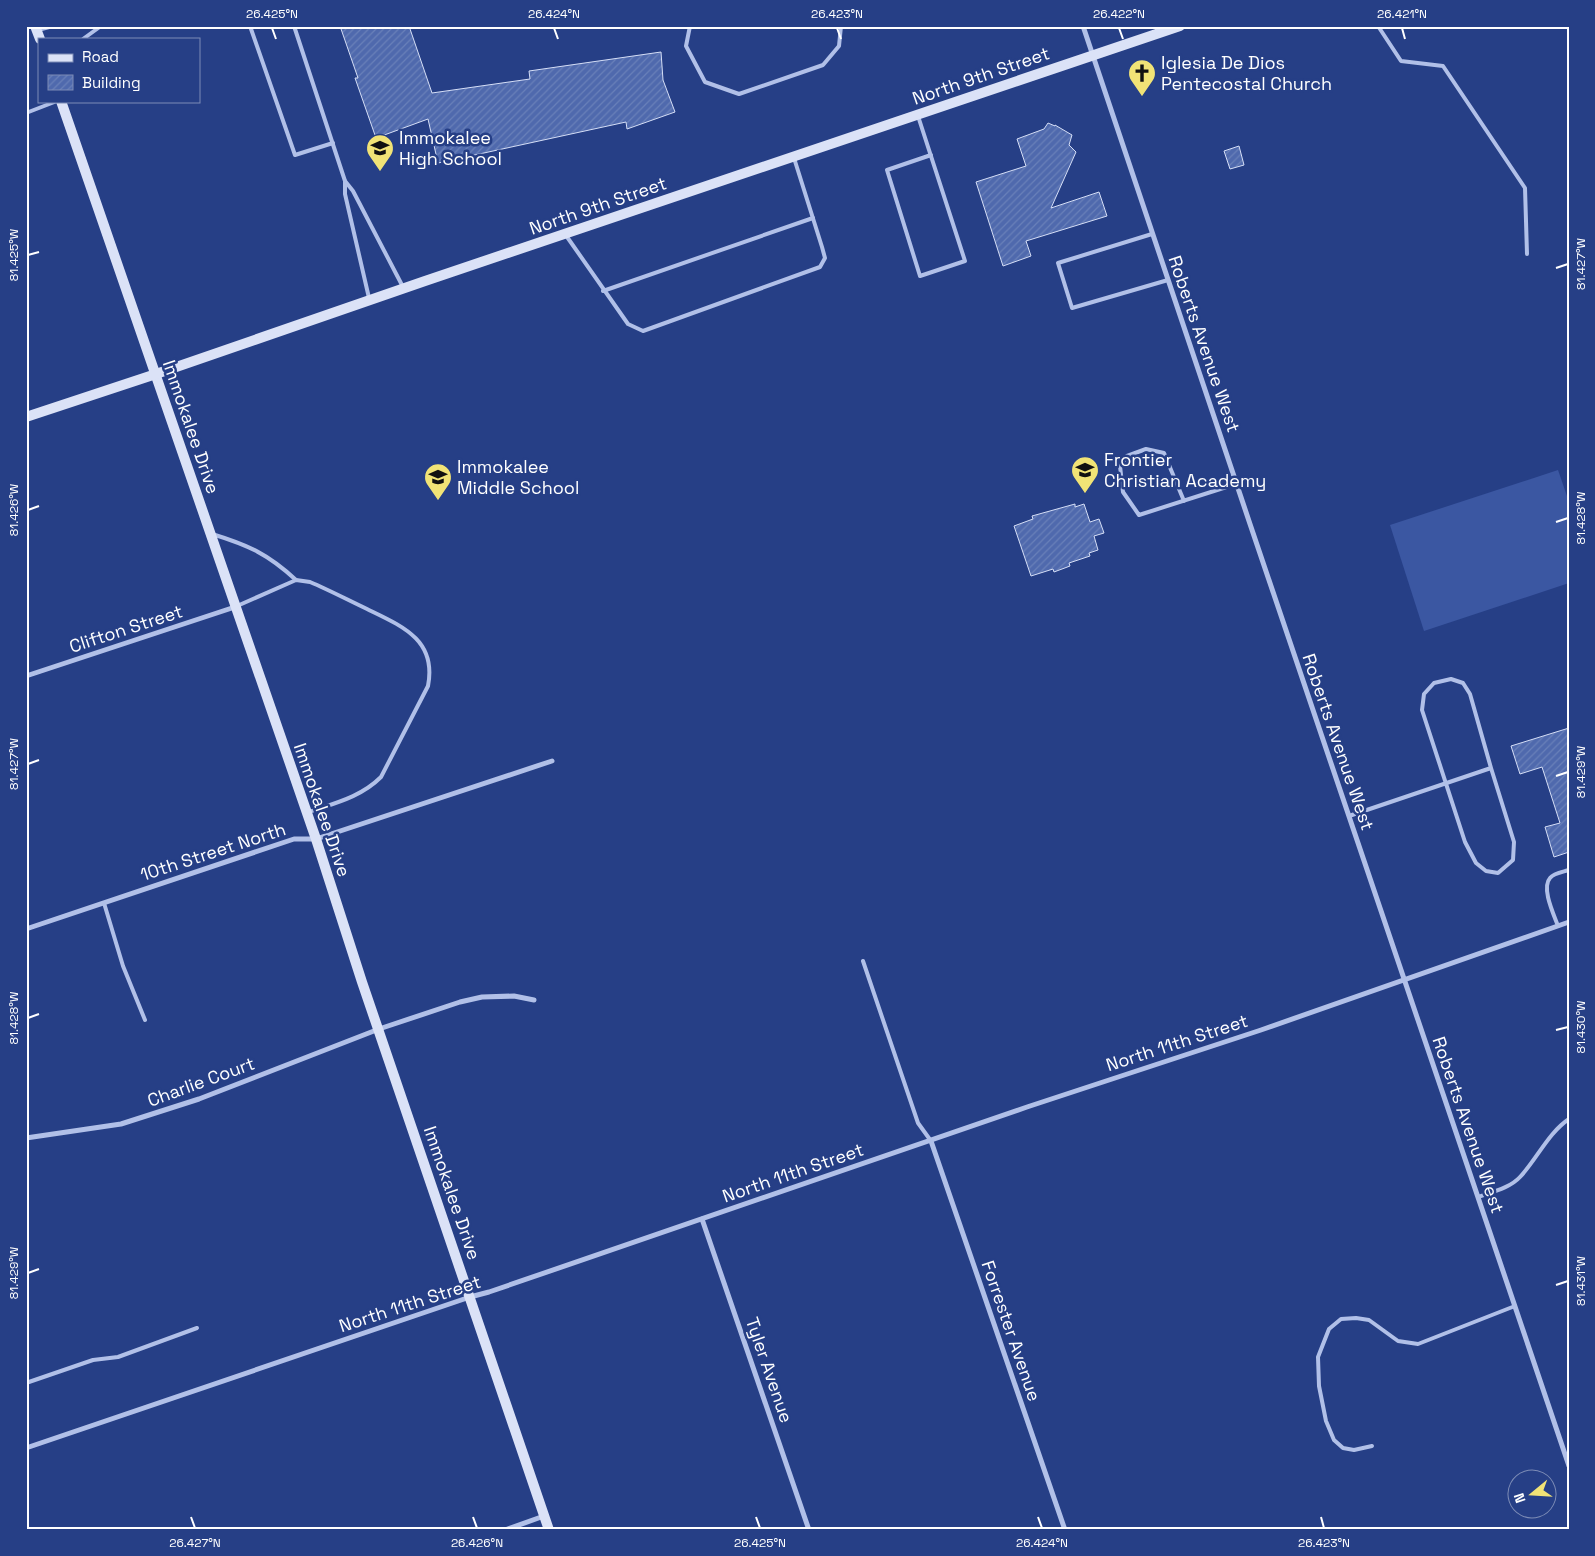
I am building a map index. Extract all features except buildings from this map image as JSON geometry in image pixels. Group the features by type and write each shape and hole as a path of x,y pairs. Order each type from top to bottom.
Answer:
{"street":[{"name":"Roberts Avenue West","path":"1083,26 1569,1466"},
{"name":"North 9th Street","path":"26,417 1180,26"},
{"name":"Immokalee Drive","path":"61,102 316,839 550,1530"},
{"name":"Clifton Street","path":"26,676 235,607"},
{"name":"10th Street North","path":"26,930 294,838 316,839 552,761"},
{"name":"North 11th Street","path":"26,1448 931,1140 1261,1030 1569,922"},
{"name":"Charlie Court","path":"26,1138 121,1124 199,1099 379,1029 460,1002 482,997 514,996 534,1000"},
{"name":"Forrester Avenue","path":"931,1140 1065,1530"},
{"name":"Tyler Avenue","path":"702,1219 809,1530"},
{"path":"505,1530 545,1516"}],"lane":[{"path":"37,32 53,26"},
{"path":"84,38 100,26"},
{"path":"250,26 295,155 332,143"},
{"path":"294,26 345,181 345,194 369,300"},
{"path":"690,26 686,46 705,82 739,94 823,65 839,46 841,26"},
{"path":"1378,26 1401,61 1443,66 1525,188 1527,254"},
{"path":"26,113 54,102"},
{"path":"918,116 931,155 965,261 920,276 887,170 931,155"},
{"path":"565,234 603,291 628,324 643,332 820,267 825,258 794,157"},
{"path":"345,181 353,191 404,289"},
{"path":"603,291 813,218"},
{"path":"1152,234 1058,262 1072,308 1168,280"},
{"path":"1184,501 1164,453 1146,449 1127,456 1120,466 1123,492 1139,516 1236,484"},
{"path":"210,534 238,542 264,554 278,562 296,580"},
{"path":"235,607 296,580 310,582 402,627 416,638 429,661 428,686 381,777 371,787 358,794 307,813"},
{"path":"1451,679 1463,684 1470,694 1491,768 1514,842 1513,860 1498,873 1486,871 1476,863 1465,842 1422,710 1424,694 1434,683 1451,679"},
{"path":"1349,816 1491,768"},
{"path":"1558,926 1549,901 1547,883 1555,874 1569,870"},
{"path":"104,903 123,966 145,1020"},
{"path":"863,961 918,1124 931,1140"},
{"path":"1478,1197 1503,1188 1519,1178 1552,1135 1569,1119"},
{"path":"1372,1446 1354,1450 1343,1448 1334,1440 1326,1421 1319,1386 1318,1357 1329,1329 1341,1319 1356,1318 1368,1320 1398,1341 1418,1344 1515,1306"},
{"path":"26,1383 93,1360 118,1357 197,1328"}],"shaded area":[{"path":"1558,470 1569,502 1569,583 1424,631 1390,525"}],"place":[{"name":"Iglesia De Dios Pentecostal Church","path":"1142,97"},
{"name":"Immokalee High School","path":"380,172"},
{"name":"Frontier Christian Academy","path":"1085,494"},
{"name":"Immokalee Middle School","path":"438,501"}]}
